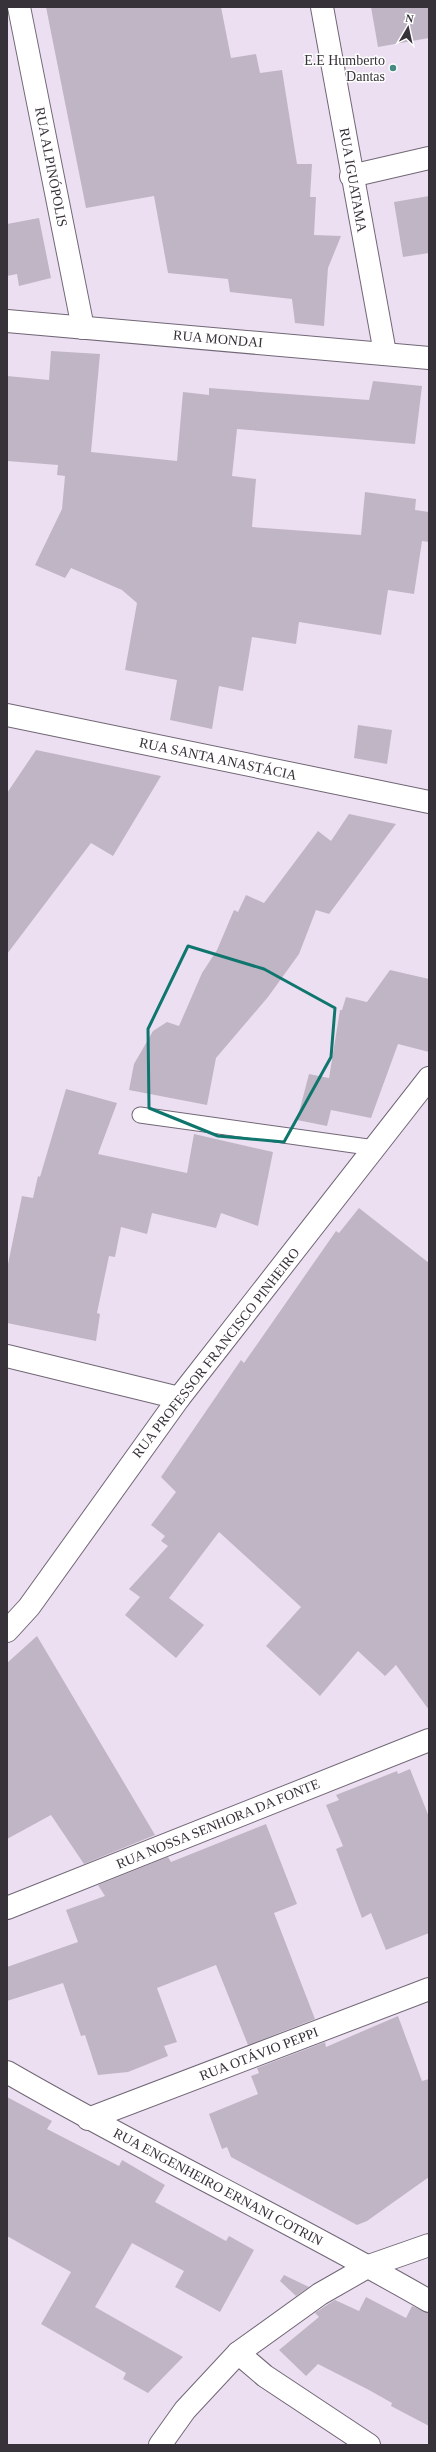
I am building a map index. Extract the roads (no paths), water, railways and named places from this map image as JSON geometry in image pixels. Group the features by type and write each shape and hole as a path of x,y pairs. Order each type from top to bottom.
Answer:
{"street":[{"name":"RUA ALPINÓPOLIS","path":"19,7 83,328"},
{"name":"RUA IGUATAMA","path":"322,7 351,176 385,353"},
{"path":"351,176 429,158"},
{"name":"RUA MONDAI","path":"7,321 429,358"},
{"name":"RUA SANTA ANASTÁCIA","path":"7,716 429,802"},
{"name":"RUA PROFESSOR FRANCISCO PINHEIRO","path":"7,1631 29,1607 179,1398 429,1078"},
{"path":"7,1356 179,1398"},
{"name":"RUA NOSSA SENHORA DA FONTE","path":"7,1908 429,1740"},
{"name":"RUA OTÁVIO PEPPI","path":"88,2119 429,1989"},
{"name":"RUA ENGENHEIRO ERNANI COTRIN","path":"7,2072 88,2119 369,2266 429,2301"},
{"path":"160,2445 185,2410 238,2353 320,2294 369,2266 429,2245"},
{"path":"238,2353 265,2376 369,2445"}],"lane":[{"path":"140,1115 375,1148"}],"place":[{"name":"E.E Humberto Dantas","path":"393,68"}]}
